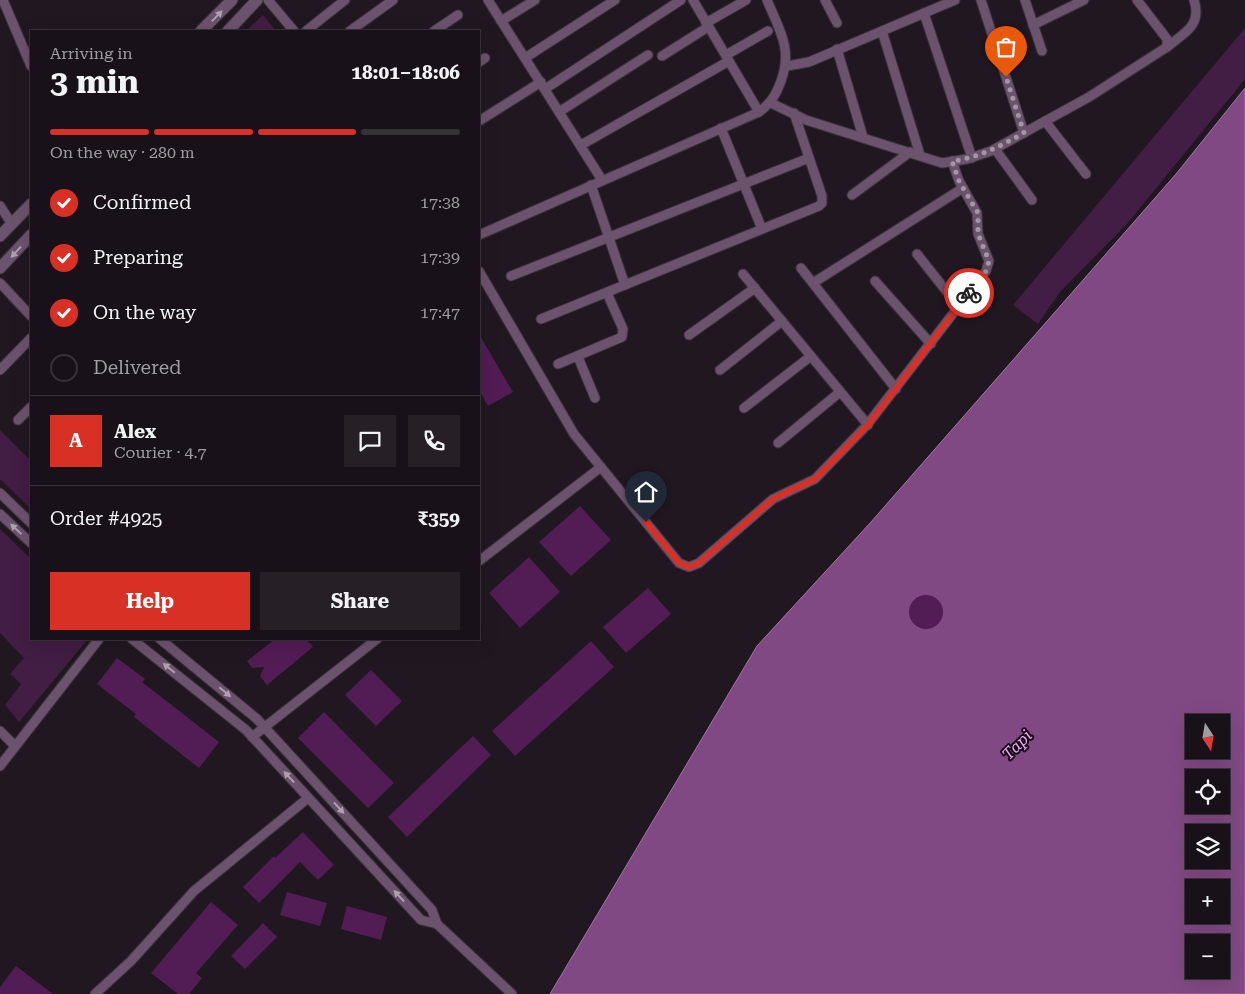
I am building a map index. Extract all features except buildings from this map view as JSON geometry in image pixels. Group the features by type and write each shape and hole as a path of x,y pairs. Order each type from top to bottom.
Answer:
{"street":[{"path":"3,0 30,64"},
{"path":"203,30 232,0"},
{"path":"229,30 257,0"},
{"path":"268,0 293,30"},
{"path":"307,30 345,0"},
{"path":"351,30 393,0"},
{"path":"488,0 602,180"},
{"path":"502,21 535,0"},
{"path":"525,58 615,0"},
{"path":"480,120 543,86 680,0"},
{"path":"692,0 759,112"},
{"path":"662,56 746,0"},
{"path":"480,235 759,112 771,103 787,66 785,46 767,0"},
{"path":"825,0 837,23"},
{"path":"787,66 809,62 955,0"},
{"path":"1024,0 1042,51"},
{"path":"1033,25 1084,0"},
{"path":"1137,0 1166,38 1167,47"},
{"path":"771,103 806,120 942,163 972,158 995,149 1089,97 1167,47 1196,20 1194,0"},
{"path":"983,1 1024,133"},
{"path":"924,13 972,158"},
{"path":"436,30 458,16"},
{"path":"581,145 727,58 768,31"},
{"path":"882,31 920,156"},
{"path":"837,49 863,137"},
{"path":"559,112 648,55"},
{"path":"541,319 625,286 822,203 822,196 794,113"},
{"path":"1045,121 1086,174"},
{"path":"721,128 762,229"},
{"path":"995,149 1032,200"},
{"path":"852,195 910,152"},
{"path":"511,276 809,158"},
{"path":"480,273 574,434 679,563 689,567 699,563 773,499 815,479 868,425 986,271 989,261 978,234 978,213 963,188 952,161"},
{"path":"591,185 625,286"},
{"path":"813,283 963,188"},
{"path":"0,236 30,205"},
{"path":"0,206 12,224"},
{"path":"0,268 30,236"},
{"path":"917,254 959,307"},
{"path":"801,268 896,389"},
{"path":"743,274 868,425"},
{"path":"875,282 931,344"},
{"path":"0,283 30,315"},
{"path":"689,335 755,288"},
{"path":"558,364 622,337 623,329 607,293"},
{"path":"720,370 782,321"},
{"path":"0,370 30,339"},
{"path":"578,356 595,398"},
{"path":"744,408 811,356"},
{"path":"778,443 840,392"},
{"path":"18,420 30,408"},
{"path":"480,560 601,467"},
{"path":"0,494 30,521"},
{"path":"0,514 30,543"},
{"path":"0,766 98,640"},
{"path":"133,640 252,737 421,920 437,924"},
{"path":"161,640 264,726 432,910 437,924 512,994"},
{"path":"252,737 376,640"},
{"path":"0,731 15,746"},
{"path":"95,994 131,960 194,892 308,798"}],"shaded area":[{"path":"263,15 275,30 247,30"},
{"path":"1245,28 1245,79 1127,224 1060,292 1038,324 1013,305"},
{"path":"0,430 30,460 30,508 0,479"},
{"path":"0,529 30,558 30,640 87,640 19,722 5,705 21,684 10,674 24,658 0,633"}],"water":[{"name":"Tapi","path":"1245,88 1245,994 550,994 757,646 871,522 1176,174"}],"way so far":[{"path":"969,293 986,271 989,261 978,234 978,213 959,181 952,161 967,159 991,151 1024,133 1006,77"}],"route":[{"path":"646,522 679,563 689,567 699,563 773,499 815,479 868,425 969,293"}]}
